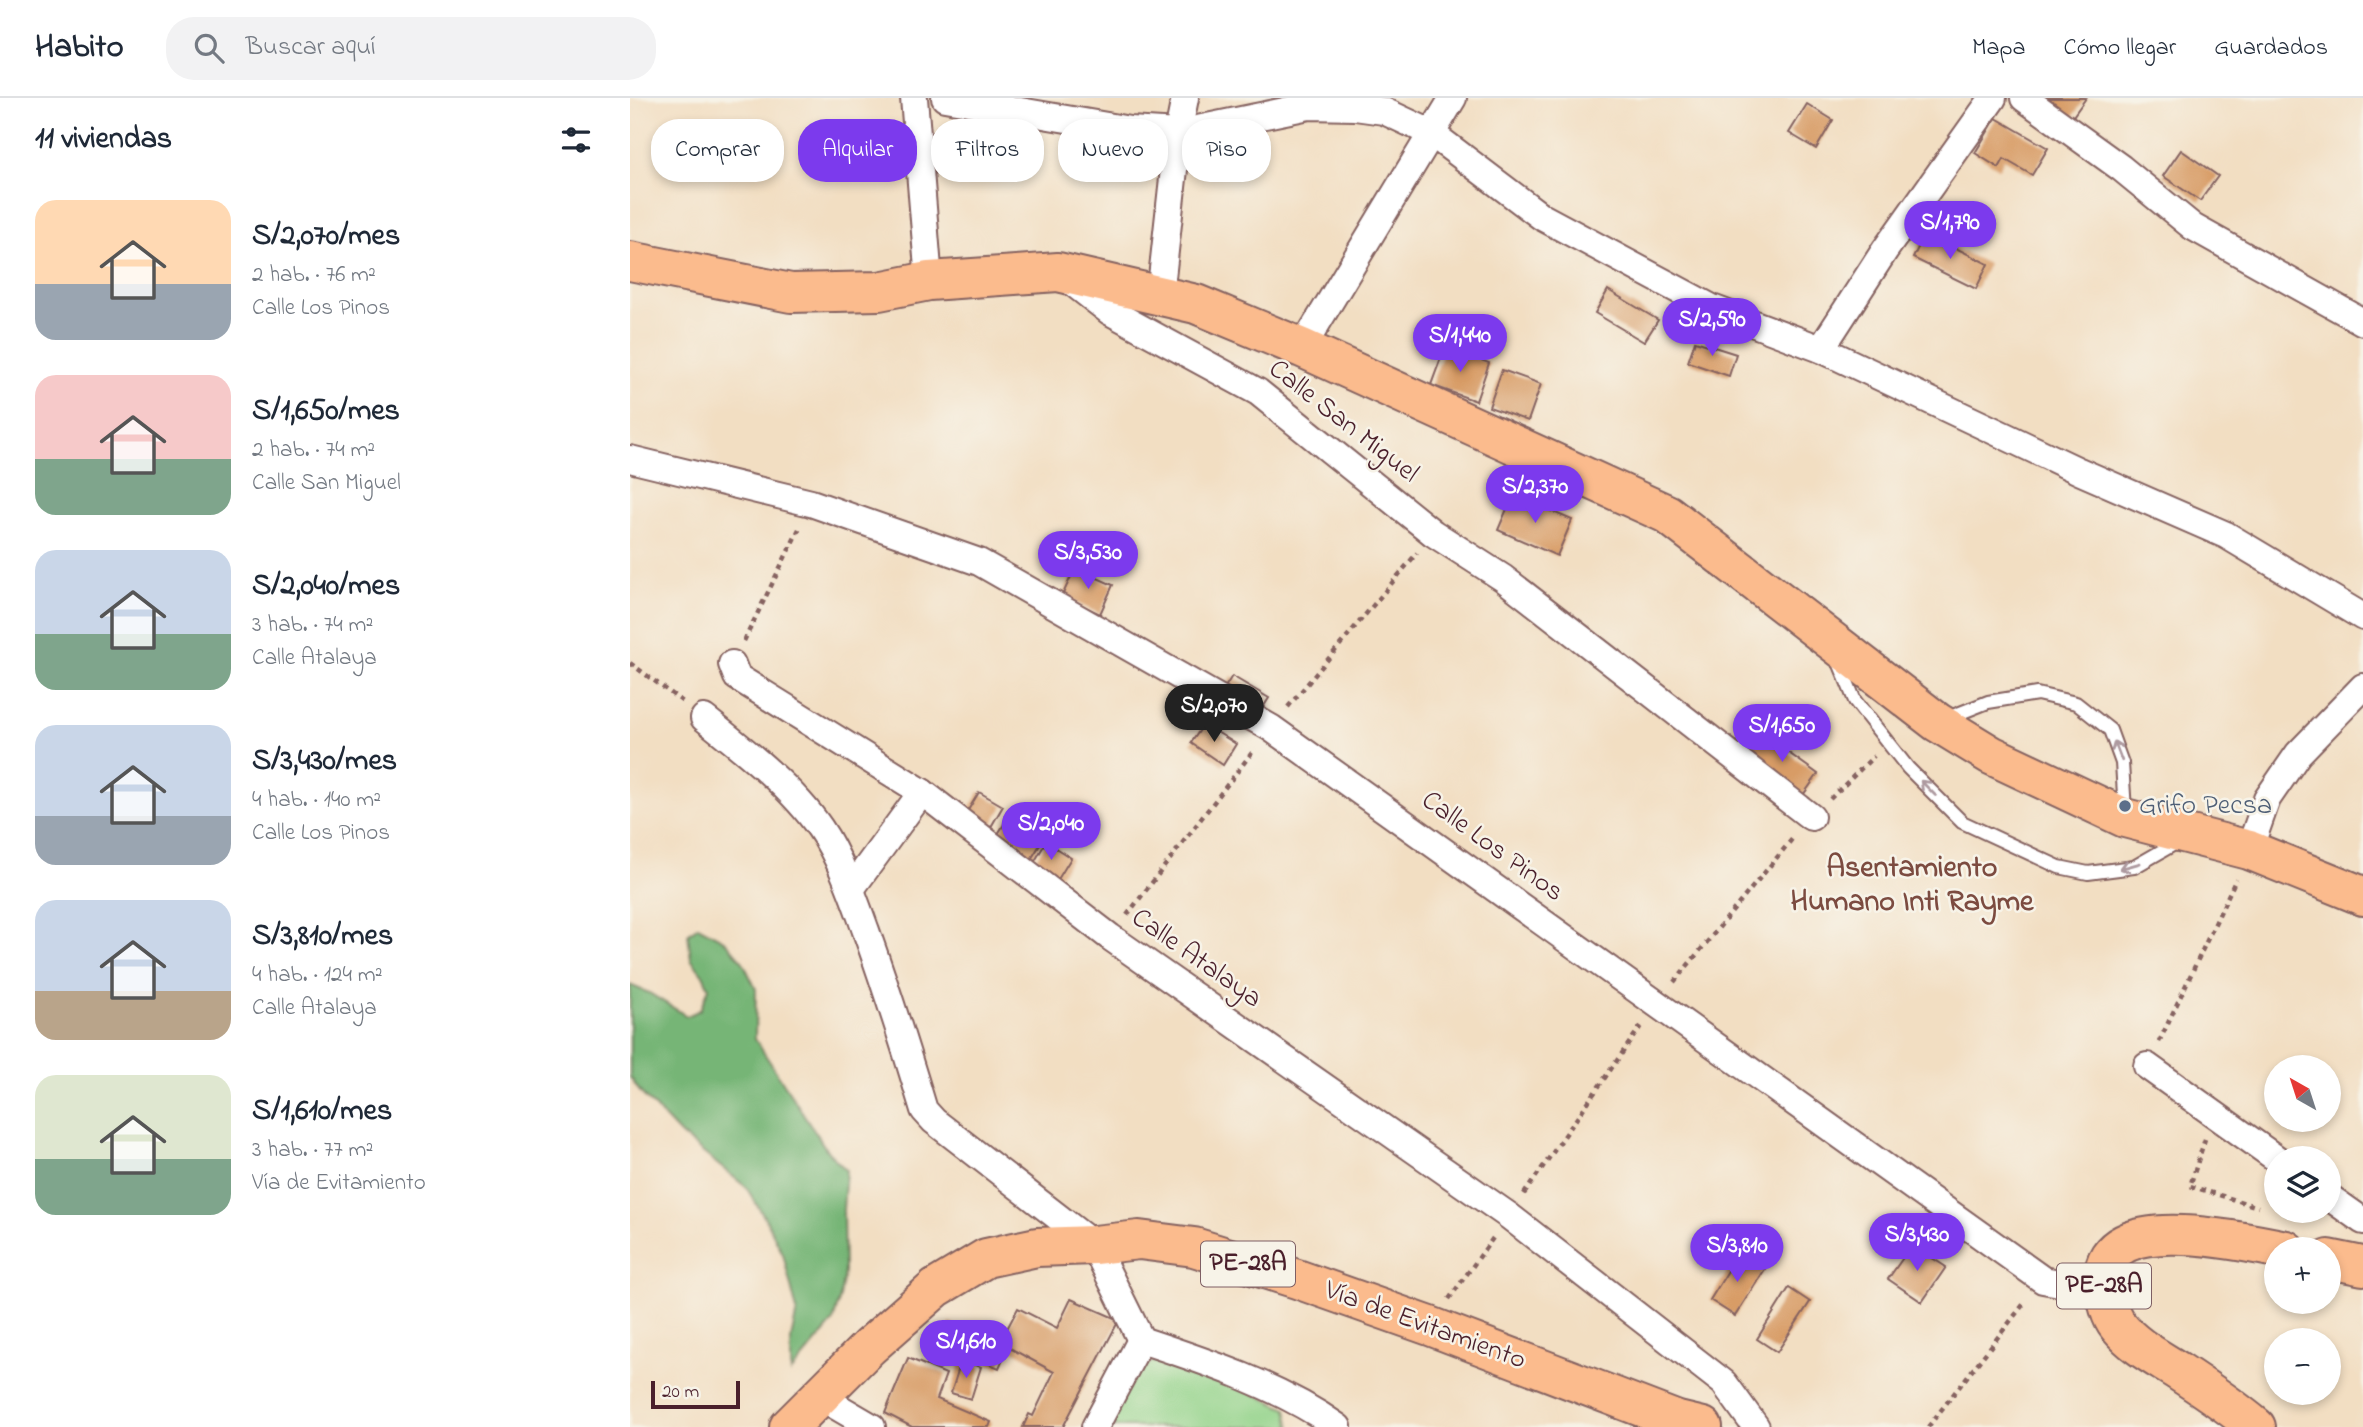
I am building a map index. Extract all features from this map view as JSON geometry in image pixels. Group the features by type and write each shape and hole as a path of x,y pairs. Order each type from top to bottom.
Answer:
{"highway":[{"path":"630,261 792,293 879,291 929,281 1058,272 1196,304 1302,348 1667,514 1937,722 1991,755 2125,818 2249,850 2363,896"},
{"name":"PE-28A","path":"2256,1427 2176,1370 2142,1351 2116,1324 2105,1292 2104,1268 2113,1252 2128,1242 2161,1234 2198,1234 2264,1246"},
{"name":"Vía de Evitamiento","path":"789,1427 869,1347 936,1288 986,1258 1037,1247 1139,1240 1194,1247 1297,1279 1430,1326 1678,1422 1703,1427"},
{"path":"2341,1261 2363,1266"}],"street":[{"path":"914,98 929,281"},
{"path":"945,98 1118,128 1178,133 1309,106 1384,111 1431,133 1542,217 1712,308 1821,349 2079,471 2226,535 2363,617"},
{"path":"1160,296 1178,133 1185,98"},
{"path":"1302,348 1453,98"},
{"path":"1821,349 1885,250 1993,98"},
{"path":"2026,99 2121,168 2193,227 2363,321"},
{"name":"Calle San Miguel","path":"1058,272 1109,311 1258,392 1433,533 1503,578 1811,817"},
{"name":"Calle Los Pinos","path":"630,459 811,503 979,562 1271,728 2043,1280 2105,1292"},
{"name":"Calle Atalaya","path":"732,664 737,677 922,792 1110,937 1509,1216 1724,1383 1756,1427"},
{"path":"2249,850 2267,799 2298,754 2363,687"},
{"path":"704,718 759,762 820,828 851,889 889,995 924,1110 934,1121 1094,1245 1141,1340 1214,1364 1310,1419 1338,1427"},
{"path":"851,889 922,792"},
{"path":"2147,1066 2264,1150"},
{"path":"2341,1205 2363,1221"},
{"path":"1095,1427 1141,1340"},
{"path":"818,1396 872,1427"}],"lane":[{"path":"1830,639 1855,701 1908,768 1962,822 2059,867 2088,873 2134,867 2190,835"},
{"path":"1937,722 1987,702 2037,694 2077,703 2110,730 2122,763 2125,818"}],"path":[{"path":"732,664 811,503"},
{"path":"630,663 704,718"},
{"path":"2147,1066 2249,850"},
{"path":"2190,1186 2213,1115"},
{"path":"1928,1427 2043,1280"}],"green space":[{"path":"698,926 724,940 743,962 756,989 755,1039 828,1152 846,1170 843,1210 844,1272 840,1297 833,1322 791,1372 791,1339 797,1311 783,1254 765,1218 746,1187 681,1135 641,1093 630,1077 630,985 687,1016 700,1010 709,988 691,959 688,934"},
{"path":"1180,1360 1287,1409 1291,1427 1106,1427 1137,1372 1152,1362"}],"building":[{"path":"2042,98 2086,98 2071,119"},
{"path":"1807,104 1833,120 1816,149 1789,133"},
{"path":"1996,118 2048,148 2032,175 2004,159 1999,168 1975,153"},
{"path":"2181,150 2218,176 2200,201 2163,176"},
{"path":"1925,233 1988,264 1976,289 1913,258"},
{"path":"1608,290 1658,320 1644,342 1595,313"},
{"path":"1695,341 1736,354 1729,376 1688,362"},
{"path":"1445,347 1489,363 1476,401 1431,385"},
{"path":"1502,370 1541,384 1528,421 1489,407"},
{"path":"1513,495 1572,520 1557,556 1498,530"},
{"path":"1075,568 1113,585 1100,614 1062,596"},
{"path":"1232,676 1269,698 1259,714 1222,692"},
{"path":"1204,724 1236,744 1223,765 1191,743"},
{"path":"1761,733 1818,774 1803,795 1746,755"},
{"path":"979,792 1003,806 988,832 964,817"},
{"path":"1008,818 1043,840 1028,864 993,842"},
{"path":"1046,842 1071,858 1057,881 1032,866"},
{"path":"1912,1245 1946,1267 1922,1302 1888,1279"},
{"path":"1739,1253 1765,1269 1735,1316 1710,1300"},
{"path":"1789,1288 1810,1302 1777,1352 1757,1339"},
{"path":"1071,1299 1119,1320 1063,1427 1023,1427 1029,1414 1033,1416 1054,1372 1008,1347 999,1368 941,1344 950,1323 999,1344 1018,1308 1057,1328"},
{"path":"908,1358 946,1374 937,1399 991,1422 989,1427 912,1427 885,1413"},
{"path":"961,1361 981,1367 971,1399 951,1393"}],"place":[{"name":"Grifo Pecsa","path":"2125,806"}],"district":[{"name":"Asentamiento Humano Inti Rayme","path":"1912,886"}]}
